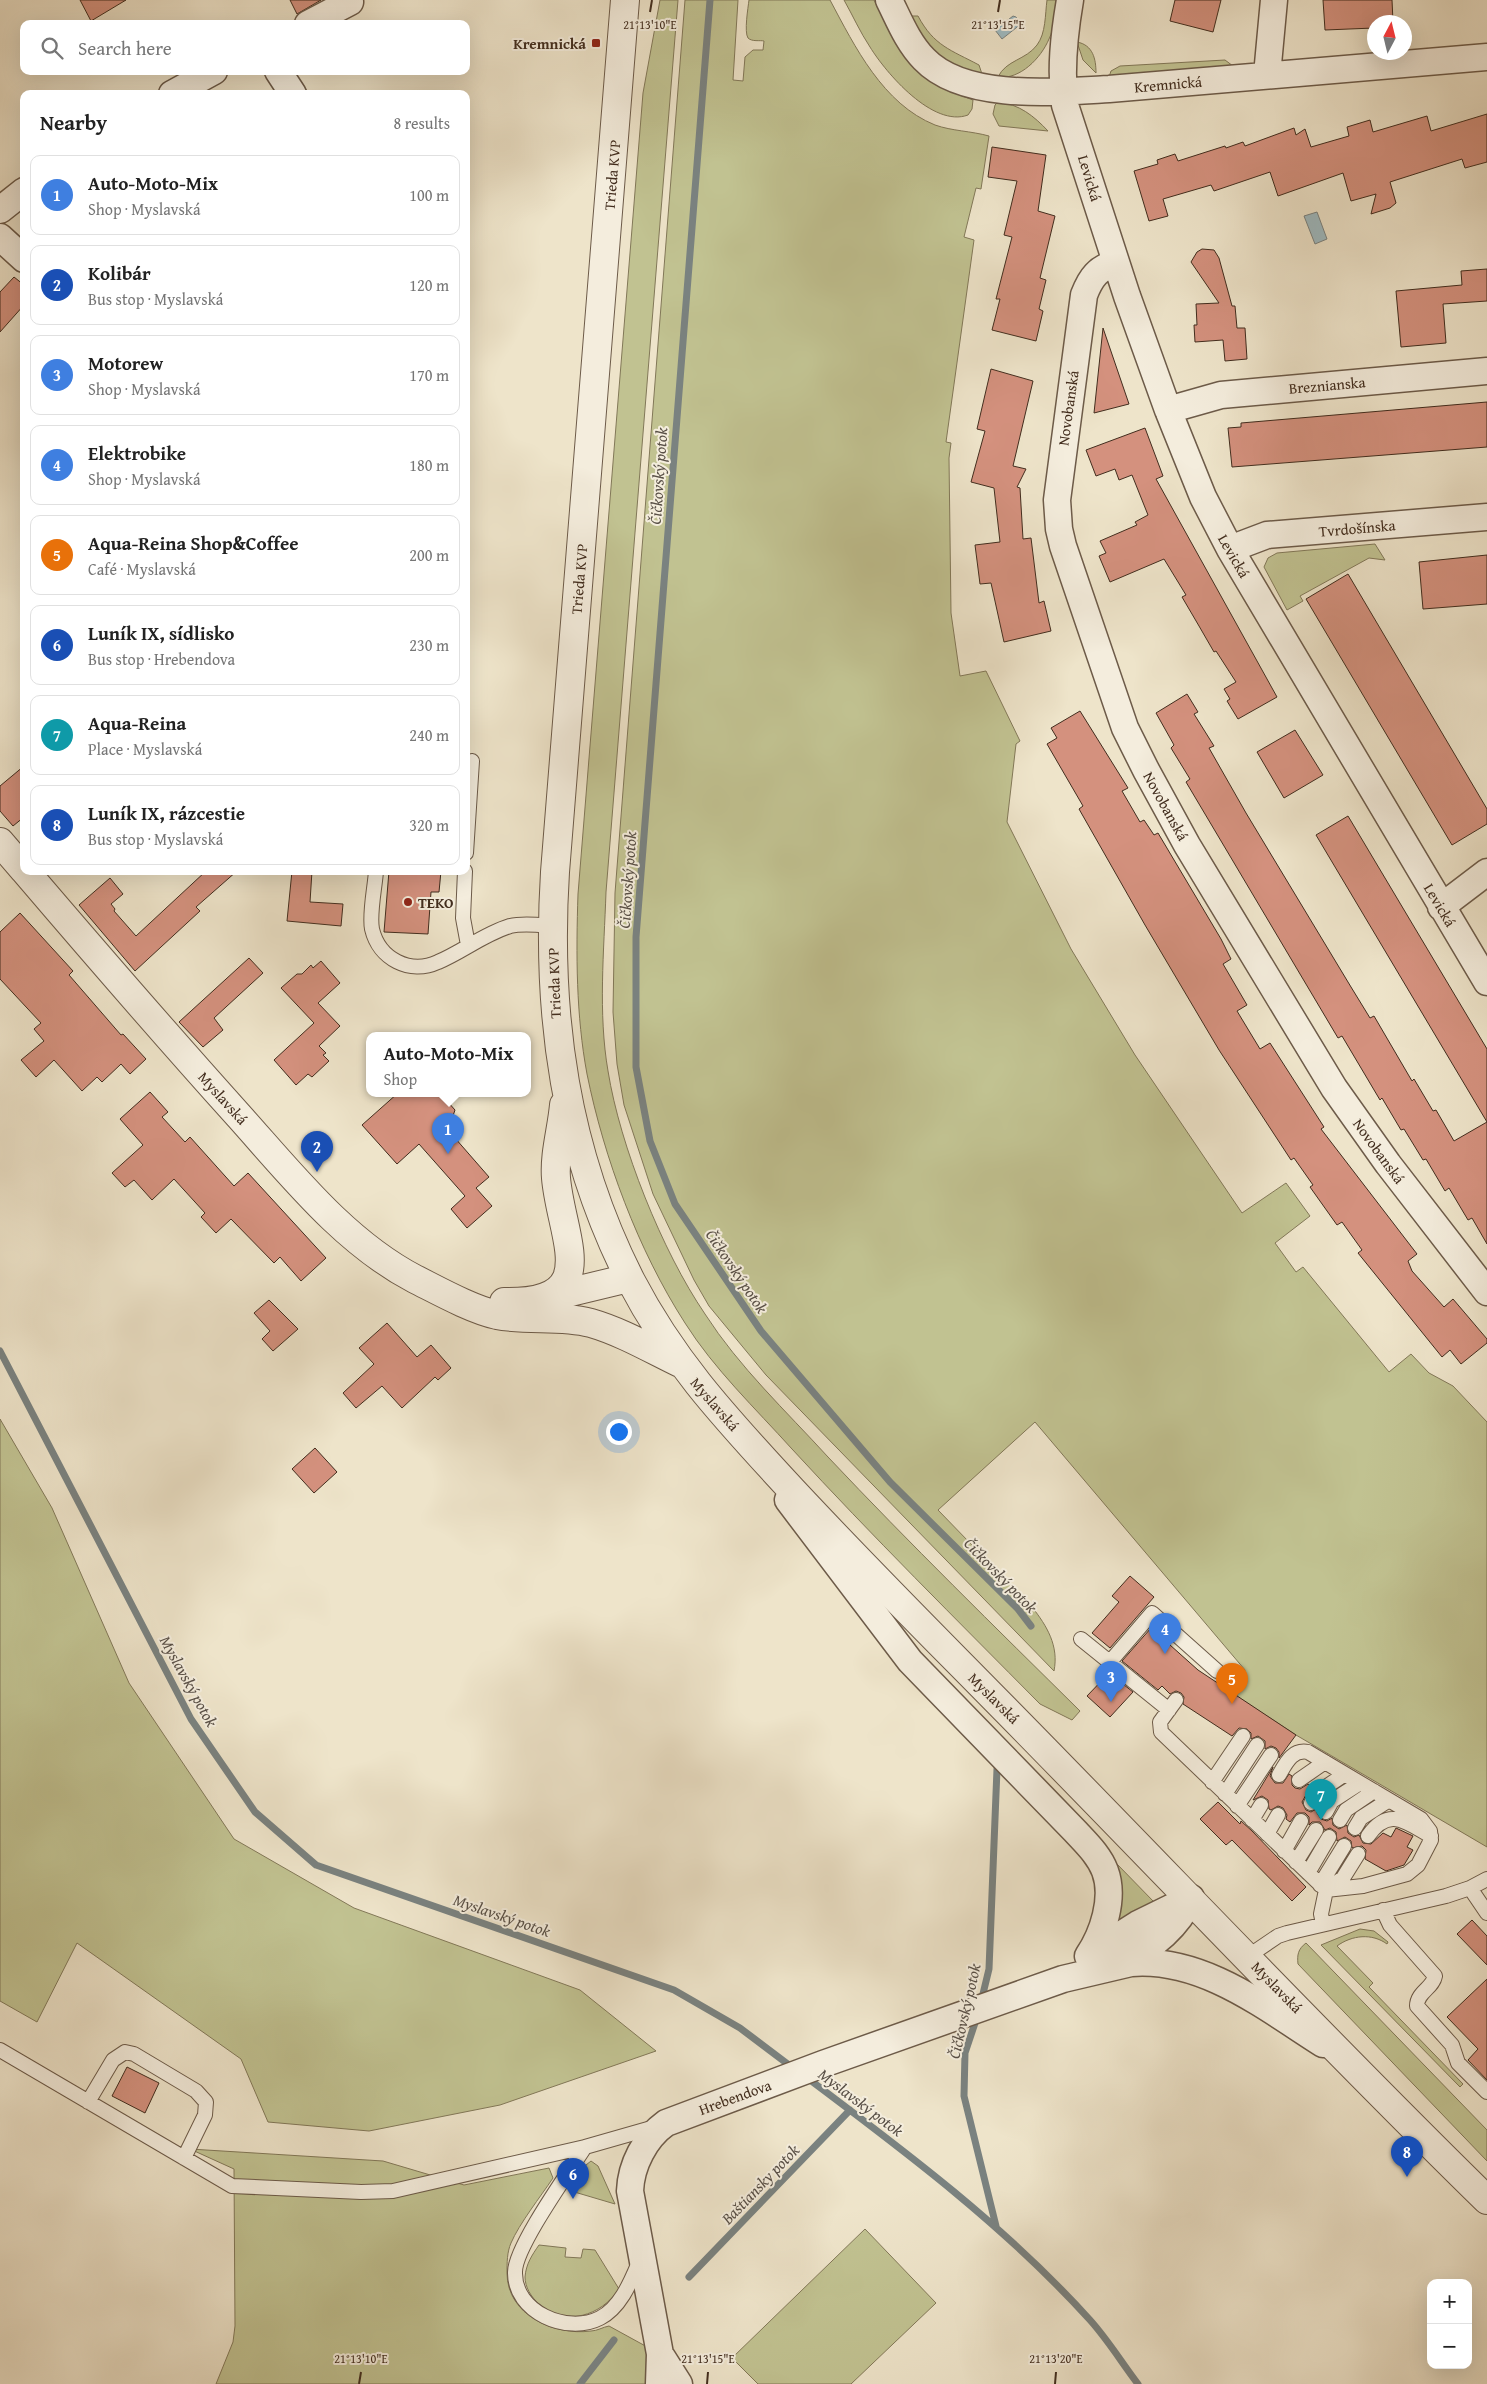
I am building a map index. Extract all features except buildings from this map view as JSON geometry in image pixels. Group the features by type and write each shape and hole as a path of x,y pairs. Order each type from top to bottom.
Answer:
{"street":[{"name":"Trieda KVP","path":"625,0 559,813 552,926 555,1023 564,1079 583,1156 605,1220 630,1278 654,1323 680,1363"},
{"name":"Kremnická","path":"888,0 923,58 933,68 947,76 983,87 1001,90 1063,92 1487,57"},
{"name":"Levická","path":"1070,0 1064,42 1063,92 1069,118 1116,263 1168,410 1203,497 1230,549 1441,908 1487,982"},
{"path":"1267,75 1274,0"},
{"path":"316,20 350,2"},
{"path":"179,90 207,75"},
{"path":"281,75 290,90"},
{"path":"0,210 20,193"},
{"path":"0,237 20,255"},
{"name":"Novobanská","path":"1116,263 1098,270 1091,278 1084,295 1057,500 1059,529 1063,546 1110,689 1125,728 1161,799 1304,1042 1388,1164 1487,1292"},
{"name":"Breznianska","path":"1168,410 1221,395 1487,371"},
{"name":"Tvrdošínska","path":"1230,549 1267,535 1487,517"},
{"name":"Myslavská","path":"0,842 20,866"},
{"path":"1441,908 1487,872"},
{"name":"Myslavská","path":"27,875 282,1165 355,1238 386,1262 414,1279 483,1310 498,1315 590,1323 614,1332 680,1363 720,1412 851,1552 1191,1898 1341,2054 1487,2200"},
{"path":"545,1298 563,1283 571,1260 556,1170 564,1104 564,1079"},
{"name":"Myslavská","path":"448,1294 469,1300 527,1302 630,1278"},
{"path":"720,1412 910,1662 1076,1831 1095,1854 1105,1872 1108,1895 1104,1921 1097,1941 1088,1956"},
{"path":"1063,1980 1088,1956 1138,1924 1191,1898"},
{"path":"1112,1966 1157,1941 1181,1917 1191,1898"},
{"path":"1112,1966 1142,1962 1189,1969 1226,1984 1341,2054"},
{"name":"Hrebendova","path":"659,2384 660,2354 631,2200 632,2178 638,2160 648,2140 666,2123 823,2064 1063,1980 1112,1966"},
{"path":"660,2354 679,2384"}],"lane":[{"path":"470,792 472,761"},
{"path":"376,875 372,927 382,947 393,960 417,968 438,962 468,945 509,927 552,926"},
{"path":"465,875 463,913 468,945"},
{"path":"1109,1663 1152,1613 1217,1671"},
{"path":"1080,1639 1109,1663 1172,1705 1160,1722 1160,1731 1323,1888 1363,1886 1407,1874 1418,1865 1430,1843 1431,1836 1427,1826 1421,1819 1308,1752 1299,1752 1288,1760 1279,1775"},
{"path":"1212,1782 1243,1736"},
{"path":"1225,1794 1257,1745"},
{"path":"1237,1806 1272,1755"},
{"path":"1299,1780 1325,1762"},
{"path":"1311,1803 1317,1793 1345,1774"},
{"path":"1326,1812 1332,1801 1360,1783"},
{"path":"1340,1820 1346,1810 1374,1791"},
{"path":"1354,1828 1360,1818 1389,1800"},
{"path":"1252,1820 1261,1805"},
{"path":"1267,1834 1278,1815"},
{"path":"1368,1836 1382,1821 1393,1818 1402,1820 1431,1836"},
{"path":"1284,1851 1301,1821"},
{"path":"1296,1862 1316,1830"},
{"path":"1308,1873 1329,1837"},
{"path":"1322,1924 1320,1914 1323,1888 1344,1846"},
{"path":"1323,1888 1343,1878 1358,1854"},
{"path":"1247,1957 1278,1936 1470,1888 1487,1879"},
{"path":"1470,1888 1487,1913"},
{"path":"1383,1910 1390,1925 1435,1976 1434,1980 1418,1998 1417,2006 1452,2045 1458,2063 1487,2092"},
{"path":"0,2050 232,2186 377,2192 408,2188 585,2147 666,2123"},
{"path":"88,2102 113,2060 118,2055 129,2052 142,2059 196,2091 206,2102 205,2115 184,2158"},
{"path":"585,2147 521,2248 515,2272 520,2293 534,2310 544,2317 570,2324 590,2322 608,2313 628,2289 642,2257"}],"green space":[{"path":"660,0 678,0 606,892 602,1004 605,1049 614,1100 633,1164 659,1229 689,1289 718,1333 764,1388 859,1489 1080,1711 1072,1720 1040,1704 915,1578 750,1403 696,1340 668,1295 638,1234 613,1170 594,1106 583,1052 579,1007 577,962 578,894 643,93"},
{"path":"685,0 738,0 733,80 743,81 745,57 753,50 763,50 764,41 748,38 746,31 749,0 830,0 860,55 886,89 900,103 917,116 935,125 989,136 981,189 976,188 964,237 974,240 946,442 951,443 949,458 951,613 960,676 986,671 1020,741 1016,744 1007,822 1071,949 1135,1055 1242,1213 1286,1183 1310,1216 1275,1243 1296,1272 1303,1267 1389,1372 1411,1354 1429,1373 1453,1386 1487,1422 1487,1847 1296,1735 1233,1694 1245,1670 1035,1422 938,1510 1032,1607 1047,1629 1053,1645 1055,1653 1054,1671 766,1375 709,1306 694,1280 653,1194 624,1105 617,1064 613,1012 615,893"},
{"path":"844,0 874,0 893,37 921,74 935,83 973,100 972,109 968,115 954,117 940,114 912,96 877,58"},
{"path":"1047,0 1058,0 1053,30 1041,53 1022,71 1006,77 998,77 1006,67 1027,54 1037,45 1044,29"},
{"path":"911,16 918,16 937,41 979,65 982,74 957,66 938,55 924,39"},
{"path":"1077,42 1090,49 1096,73 1083,60"},
{"path":"1225,60 1233,66 1109,77 1111,71 1120,66"},
{"path":"998,102 1013,105 1026,112 1048,131 999,126 993,114 995,105"},
{"path":"1375,544 1385,560 1369,558 1300,596 1303,601 1287,610 1264,567 1268,558 1277,553"},
{"path":"0,1419 52,1508 129,1683 234,1839 354,1908 580,1990 656,2051 500,2105 369,2131 268,2122 241,2059 77,1943 37,2022 0,2001"},
{"path":"1115,1864 1154,1902 1118,1925"},
{"path":"1360,1929 1374,1931 1388,1942 1387,1944 1375,1938 1362,1937 1343,1942 1337,1946 1373,1983 1369,1987 1463,2084 1460,2087 1321,1945"},
{"path":"1306,1943 1487,2130 1487,2161 1298,1964 1299,1952"},
{"path":"190,2149 383,2161 464,2185 549,2168 553,2178 519,2227 509,2250 507,2273 509,2288 515,2300 535,2320 548,2326 577,2332 593,2331 609,2326 660,2354 659,2384 216,2384 233,2342 235,2326 234,2169"},
{"path":"591,2161 598,2166 615,2204 571,2191 586,2165"},
{"path":"865,2229 936,2303 851,2384 758,2384 732,2358"},
{"path":"539,2245 566,2248 565,2257 581,2258 583,2249 595,2250 619,2289 603,2306 593,2312 571,2316 549,2311 533,2298 525,2281 528,2264"}],"water":[{"path":"1013,16 1021,24 1002,39 995,30"},
{"path":"1317,212 1327,239 1315,244 1304,216"}],"waterway":[{"name":"Čičkovský potok","path":"710,0 636,937 636,1067 650,1141 675,1204 761,1331 890,1482 1018,1609 1031,1626"},
{"name":"Myslavský potok","path":"0,1351 191,1719 255,1812 316,1865 674,1990 740,2028 793,2068"},
{"name":"Čičkovský potok","path":"981,2002 989,1969 997,1769"},
{"name":"Čičkovský potok","path":"977,2017 965,2053 964,2096 996,2226"},
{"name":"Myslavský potok","path":"806,2077 918,2162 1024,2253 1090,2320 1138,2384"},
{"name":"Baštiansky potok","path":"689,2277 850,2110"},
{"name":"Baštiansky potok","path":"580,2384 614,2340"}],"place":[{"name":"Kremnická","path":"596,43"},
{"name":"TEKO","path":"408,902"},
{"name":"Auto-Moto-Mix","path":"448,1154"},
{"name":"Kolibár","path":"317,1172"},
{"name":"Elektrobike","path":"1165,1654"},
{"name":"Motorew","path":"1111,1702"},
{"name":"Aqua-Reina Shop&Coffee","path":"1232,1704"},
{"name":"Aqua-Reina","path":"1321,1820"},
{"name":"Luník IX, rázcestie","path":"1407,2177"},
{"name":"Luník IX, sídlisko","path":"573,2199"}]}
